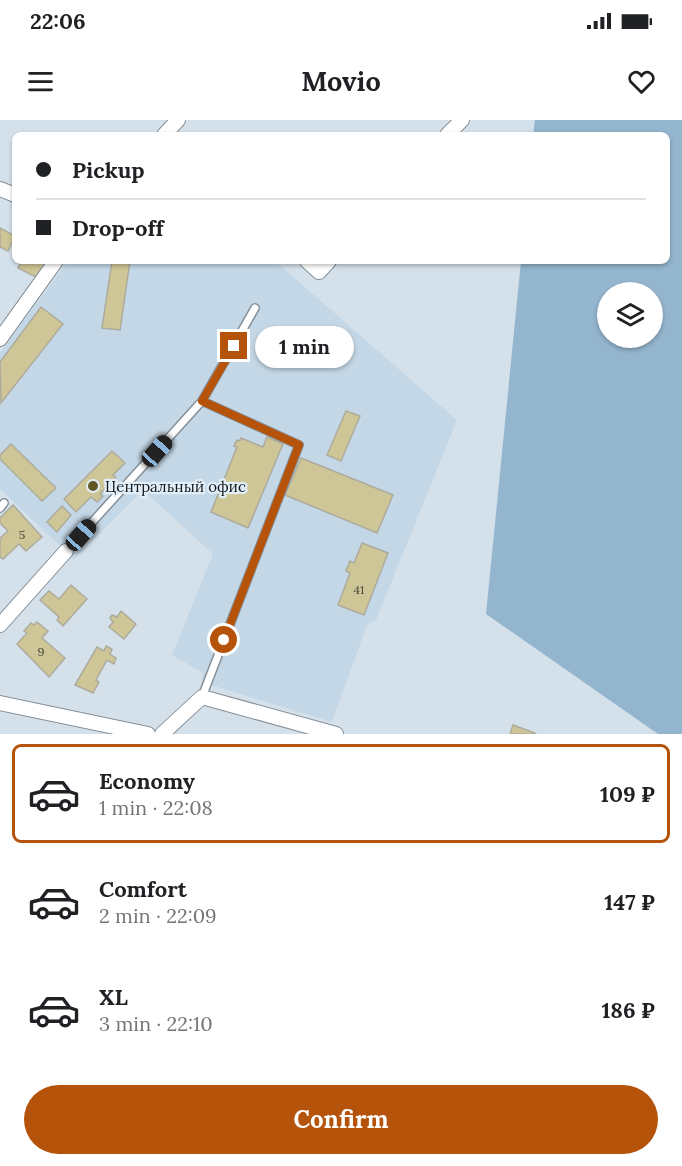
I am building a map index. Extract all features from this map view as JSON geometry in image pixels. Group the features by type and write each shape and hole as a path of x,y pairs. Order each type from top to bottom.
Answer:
{"street":[{"path":"169,132 178,120"},
{"path":"450,132 462,120"},
{"path":"0,339 54,264"},
{"path":"310,264 319,272 326,264"},
{"path":"0,626 66,551"},
{"path":"162,734 202,697 336,734"},
{"path":"0,703 148,734"}],"lane":[{"path":"66,551 202,401 255,308"},
{"path":"202,401 299,445 202,697"}],"shaded area":[{"path":"535,120 682,120 682,734 658,734 486,614 521,264 670,264 670,132 533,132"},
{"path":"66,264 278,264 457,420 376,620 367,625 332,722 201,682 203,673 172,655 213,554 143,490 74,559 0,489 0,353"}],"building":[{"path":"0,228 12,234 12,242 8,251 0,247"},
{"path":"20,264 45,264 38,278 18,268"},
{"path":"112,264 130,264 120,330 102,328"},
{"path":"41,307 63,324 1,403 0,362"},
{"path":"346,411 360,416 341,461 327,455"},
{"path":"267,437 283,444 248,528 211,512 237,447 234,446 237,440 240,441 241,438 263,447"},
{"path":"11,444 56,488 42,501 0,459 0,455"},
{"name":"Центральный офис","path":"112,451 125,463 113,475 116,478 100,494 103,496 97,502 91,497 76,512 64,499"},
{"path":"301,458 393,495 377,533 285,495"},
{"path":"13,505 42,537 26,551 19,544 3,559 0,557 0,538 8,531 0,523 0,518"},
{"path":"62,506 71,515 57,532 47,522"},
{"path":"362,543 388,553 364,615 338,605 350,573 346,571 350,561 354,563"},
{"path":"71,585 87,599 63,626 57,620 59,617 40,600 49,591 59,599"},
{"path":"121,611 136,624 124,639 109,627 113,622 110,618 112,615 117,617"},
{"path":"37,622 48,631 42,638 65,658 49,677 17,644 27,633 24,631 31,623 34,625"},
{"path":"106,646 112,649 110,654 116,658 114,664 107,660 96,680 99,682 93,693 75,685 97,647 104,651"},
{"path":"513,725 535,733 510,734"}],"place":[{"name":"Центральный офис","path":"93,486"}],"route":[{"path":"224,640 299,445 202,401 234,346"}]}
